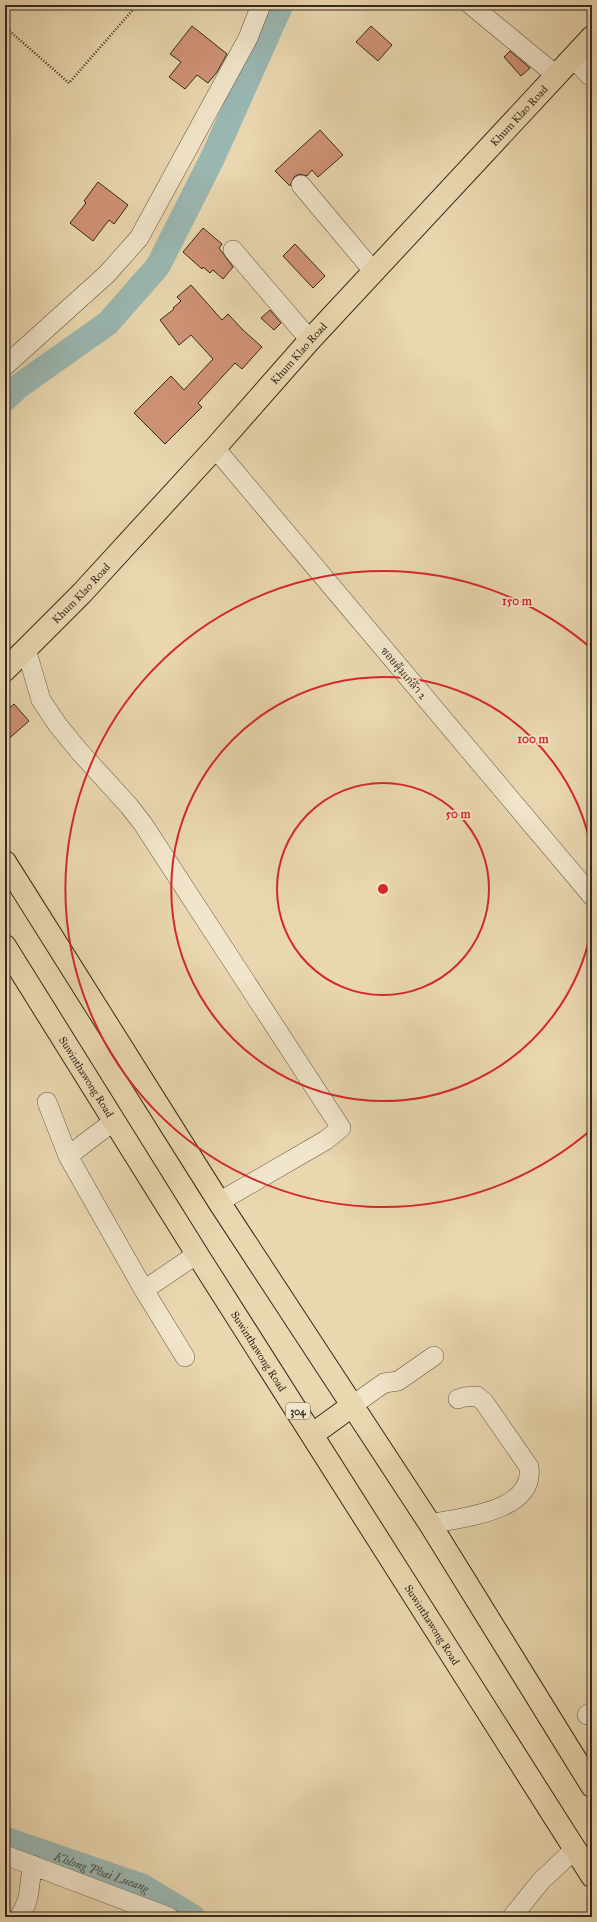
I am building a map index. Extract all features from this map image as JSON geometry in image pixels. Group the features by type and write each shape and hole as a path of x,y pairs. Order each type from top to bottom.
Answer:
{"main road":[{"name":"Khum Klao Road","path":"5,670 82,593 215,448 310,340 557,76 586,47"},
{"path":"5,862 219,1202 430,1524 592,1786"},
{"name":"Suwinthawong Road","path":"5,946 197,1254 313,1434 592,1876"},
{"path":"313,1434 353,1405"}],"street":[{"path":"5,366 107,274 139,238 248,38 261,5"},
{"path":"471,5 557,76"},
{"path":"586,47 590,76"},
{"path":"301,185 374,272"},
{"path":"233,250 310,340"},
{"name":"ซอยคุ้มเกล้า 2","path":"215,448 592,896"},
{"path":"26,650 41,700 57,724 79,751 121,796 144,824 341,1128 326,1140 219,1202"},
{"path":"47,1102 68,1156 144,1290 185,1358"},
{"path":"68,1156 114,1121"},
{"path":"144,1290 197,1254"},
{"path":"353,1405 384,1383 398,1381 434,1356"},
{"path":"430,1524 479,1514 507,1504 522,1495 530,1478 529,1467 484,1402 477,1396 458,1399"},
{"path":"512,1917 541,1881 574,1849"},
{"path":"5,1855 169,1917"},
{"path":"19,1917 30,1894 28,1883 33,1865"}],"path":[{"path":"5,27 69,83 137,5"}],"building":[{"path":"192,26 227,54 217,72 208,83 197,75 185,89 169,77 181,62 170,54"},
{"path":"371,26 392,45 378,61 356,42"},
{"path":"510,51 530,68 521,76 504,57"},
{"path":"320,130 343,155 318,177 312,170 307,176 299,174 294,177 290,186 275,171"},
{"path":"98,182 128,205 114,224 109,220 93,241 70,223 86,203 84,201"},
{"path":"203,228 222,244 219,248 233,267 223,279 213,270 210,273 203,267 202,269 183,252"},
{"path":"295,244 325,276 313,288 283,256"},
{"path":"191,285 222,320 228,314 262,347 242,369 235,363 198,403 202,407 165,444 134,413 171,376 184,390 213,359 191,335 179,345 160,320 174,309 173,308 181,301 177,297"},
{"path":"270,310 281,323 274,330 261,318"},
{"path":"14,704 29,721 5,742 5,712"}],"waterway":[{"path":"5,399 19,386 108,323 158,266 213,157 281,5"},
{"name":"Khlong Phai Lueang","path":"5,1839 142,1886 193,1917"}]}
